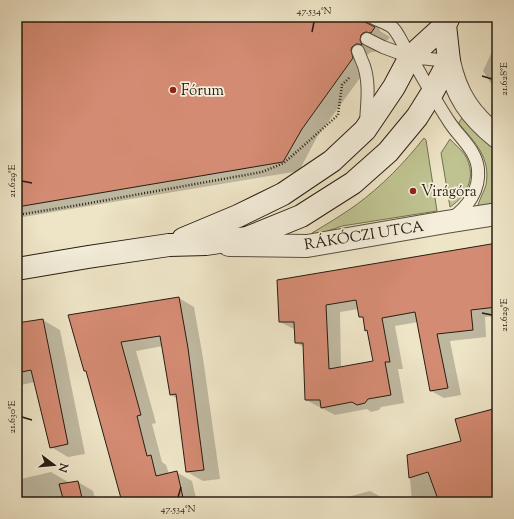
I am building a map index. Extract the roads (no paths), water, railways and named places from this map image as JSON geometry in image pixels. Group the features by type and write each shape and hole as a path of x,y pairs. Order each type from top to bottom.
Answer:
{"street":[{"path":"410,56 447,21"},
{"path":"447,21 449,61 455,83 465,103 473,114 497,137"},
{"name":"RÁKÓCZI UTCA","path":"169,245 238,216 283,194 332,161 365,130 394,87 410,56"},
{"name":"RÁKÓCZI UTCA","path":"206,244 248,238 301,216 353,183 388,152 417,117 449,61"},
{"name":"RÁKÓCZI UTCA","path":"17,269 169,245 206,244 307,246 497,214"}],"lane":[{"path":"371,17 393,28 450,124 474,154 477,162 478,170 476,190 472,198 466,207 446,222"},
{"path":"367,39 383,47 410,56 449,61"},
{"path":"358,51 364,66 367,81 365,130"}],"place":[{"name":"Fórum","path":"173,90"},
{"name":"Virágóra","path":"413,191"}]}
